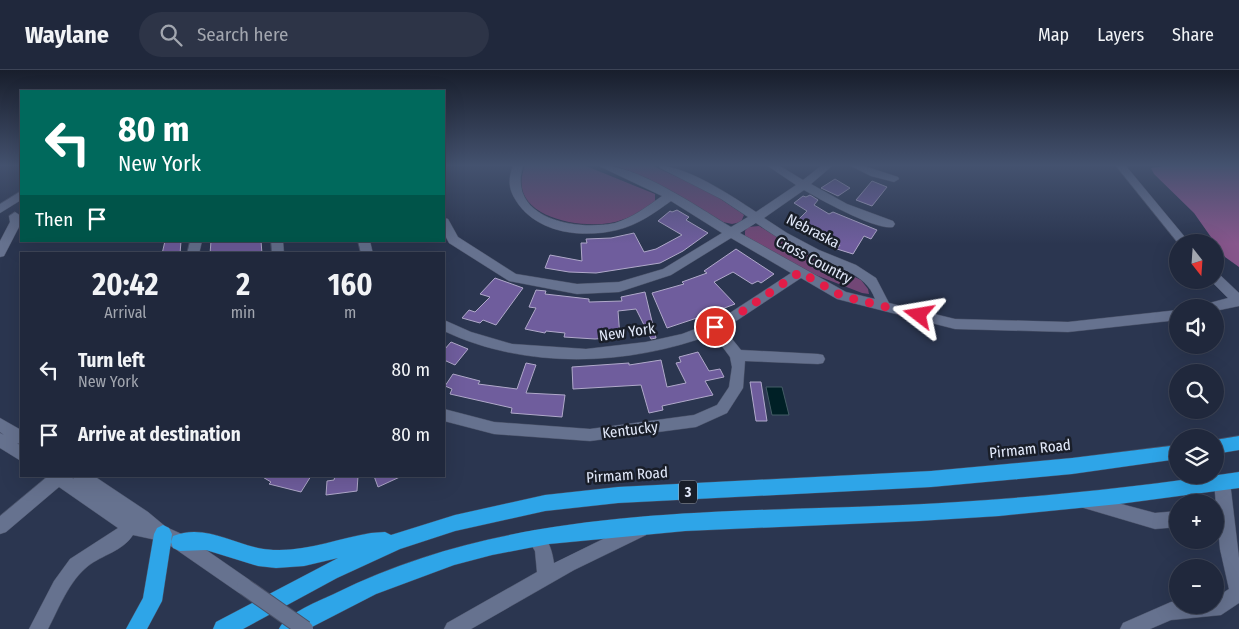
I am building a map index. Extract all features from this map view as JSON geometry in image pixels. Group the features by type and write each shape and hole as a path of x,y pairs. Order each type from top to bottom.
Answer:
{"highway":[{"path":"1224,446 1239,444"},
{"name":"Pirmam Road","path":"223,629 330,571 397,541 500,512 545,503 582,498 931,479 1072,466 1169,453"},
{"name":"3","path":"290,629 363,590 429,564 488,547 535,538 650,524 921,512 1081,500 1231,481"},
{"path":"136,629 152,601 163,534"},
{"path":"180,542 205,541 252,556 277,559 302,557 377,541 397,541"}],"street":[{"path":"516,192 525,207 540,218 578,229 598,230 619,225 639,217 670,196"},
{"name":"Cross Country","path":"661,192 842,296 955,324 1068,327 1169,316"},
{"name":"Nebraska","path":"718,192 783,236 815,254 852,268 872,281 879,292 884,306"},
{"path":"445,224 453,240 479,258 514,278 577,289 619,286 667,272 732,233 793,192"},
{"path":"817,192 865,217 889,224"},
{"path":"1142,192 1176,234"},
{"path":"0,209 20,196"},
{"path":"0,239 18,212"},
{"path":"0,253 16,222 18,212"},
{"name":"New York","path":"445,325 467,336 512,349 586,354 646,347 684,339 724,324 800,272"},
{"path":"1224,286 1238,300"},
{"path":"1224,304 1238,300"},
{"path":"715,327 737,355 818,359"},
{"name":"Kentucky","path":"445,415 494,428 590,435 696,421 722,409 736,388 739,367 737,355"},
{"path":"0,424 20,437"},
{"path":"0,440 20,453"},
{"path":"0,526 57,477 129,526 163,534 180,542 305,629"},
{"path":"82,477 142,517 163,534"},
{"path":"1224,496 1231,481"},
{"path":"1081,500 1155,521 1169,520"},
{"path":"454,629 545,577 650,524"},
{"path":"38,629 74,567 87,556 112,542 129,526"},
{"path":"1129,629 1171,612 1221,606 1231,600 1236,594 1238,587 1224,530"},
{"path":"535,538 543,549 545,577"}],"shaded area":[{"path":"524,192 650,192 655,194 655,202 622,220 610,223 579,224 562,221 547,215 534,207"},
{"path":"672,192 710,192 744,215 741,222 732,224 723,222"},
{"path":"1173,192 1239,192 1239,267 1224,256 1224,234 1209,234 1194,213"},
{"path":"759,226 803,252 861,280 868,289 869,294 813,274 745,237 745,231 748,227"},
{"path":"766,387 782,387 789,415 772,415"}],"building":[{"path":"830,192 844,192 838,196"},
{"path":"863,192 883,192 872,206 856,200"},
{"path":"810,195 818,200 814,205 829,214 833,212 877,230 871,239 864,236 853,254 837,249 840,245 820,238 818,240 791,227 807,211 794,203 803,196"},
{"path":"677,210 689,217 686,220 708,233 683,251 660,263 596,273 569,272 545,268 550,255 582,261 581,243 587,243 586,239 611,238 634,233 644,252 656,249 682,235 658,221 670,211"},
{"path":"165,242 181,242 180,252 162,252"},
{"path":"211,242 261,242 262,252 210,252"},
{"path":"736,249 774,274 761,283 758,281 752,284 733,272 714,282 735,304 667,328 652,293 684,284 682,282 707,273 704,271"},
{"path":"495,278 523,288 496,325 483,320 480,323 462,318 469,310 475,312 490,297 480,294"},
{"path":"536,290 546,291 545,294 589,299 589,302 622,301 621,297 645,292 656,338 651,339 636,309 618,311 620,337 595,339 564,337 565,333 546,331 545,333 525,329 536,308 529,307"},
{"path":"451,342 468,349 455,365 445,360 445,349"},
{"path":"698,352 709,371 720,369 724,377 705,381 713,395 662,406 663,410 649,413 641,385 573,389 572,367 629,363 629,365 661,360 667,387 686,383 676,363 681,362 679,357"},
{"path":"526,363 536,365 526,393 565,395 562,417 511,413 512,408 450,394 452,389 445,386 453,374 480,381 478,384 517,389"},
{"path":"750,382 761,382 767,421 756,421"},
{"path":"263,477 310,477 301,492 269,484 271,482"},
{"path":"335,477 358,477 357,491 326,495 327,481 334,480"},
{"path":"374,477 400,477 378,487"}],"route":[{"path":"715,327 724,324 800,272 842,296 919,315"}]}
